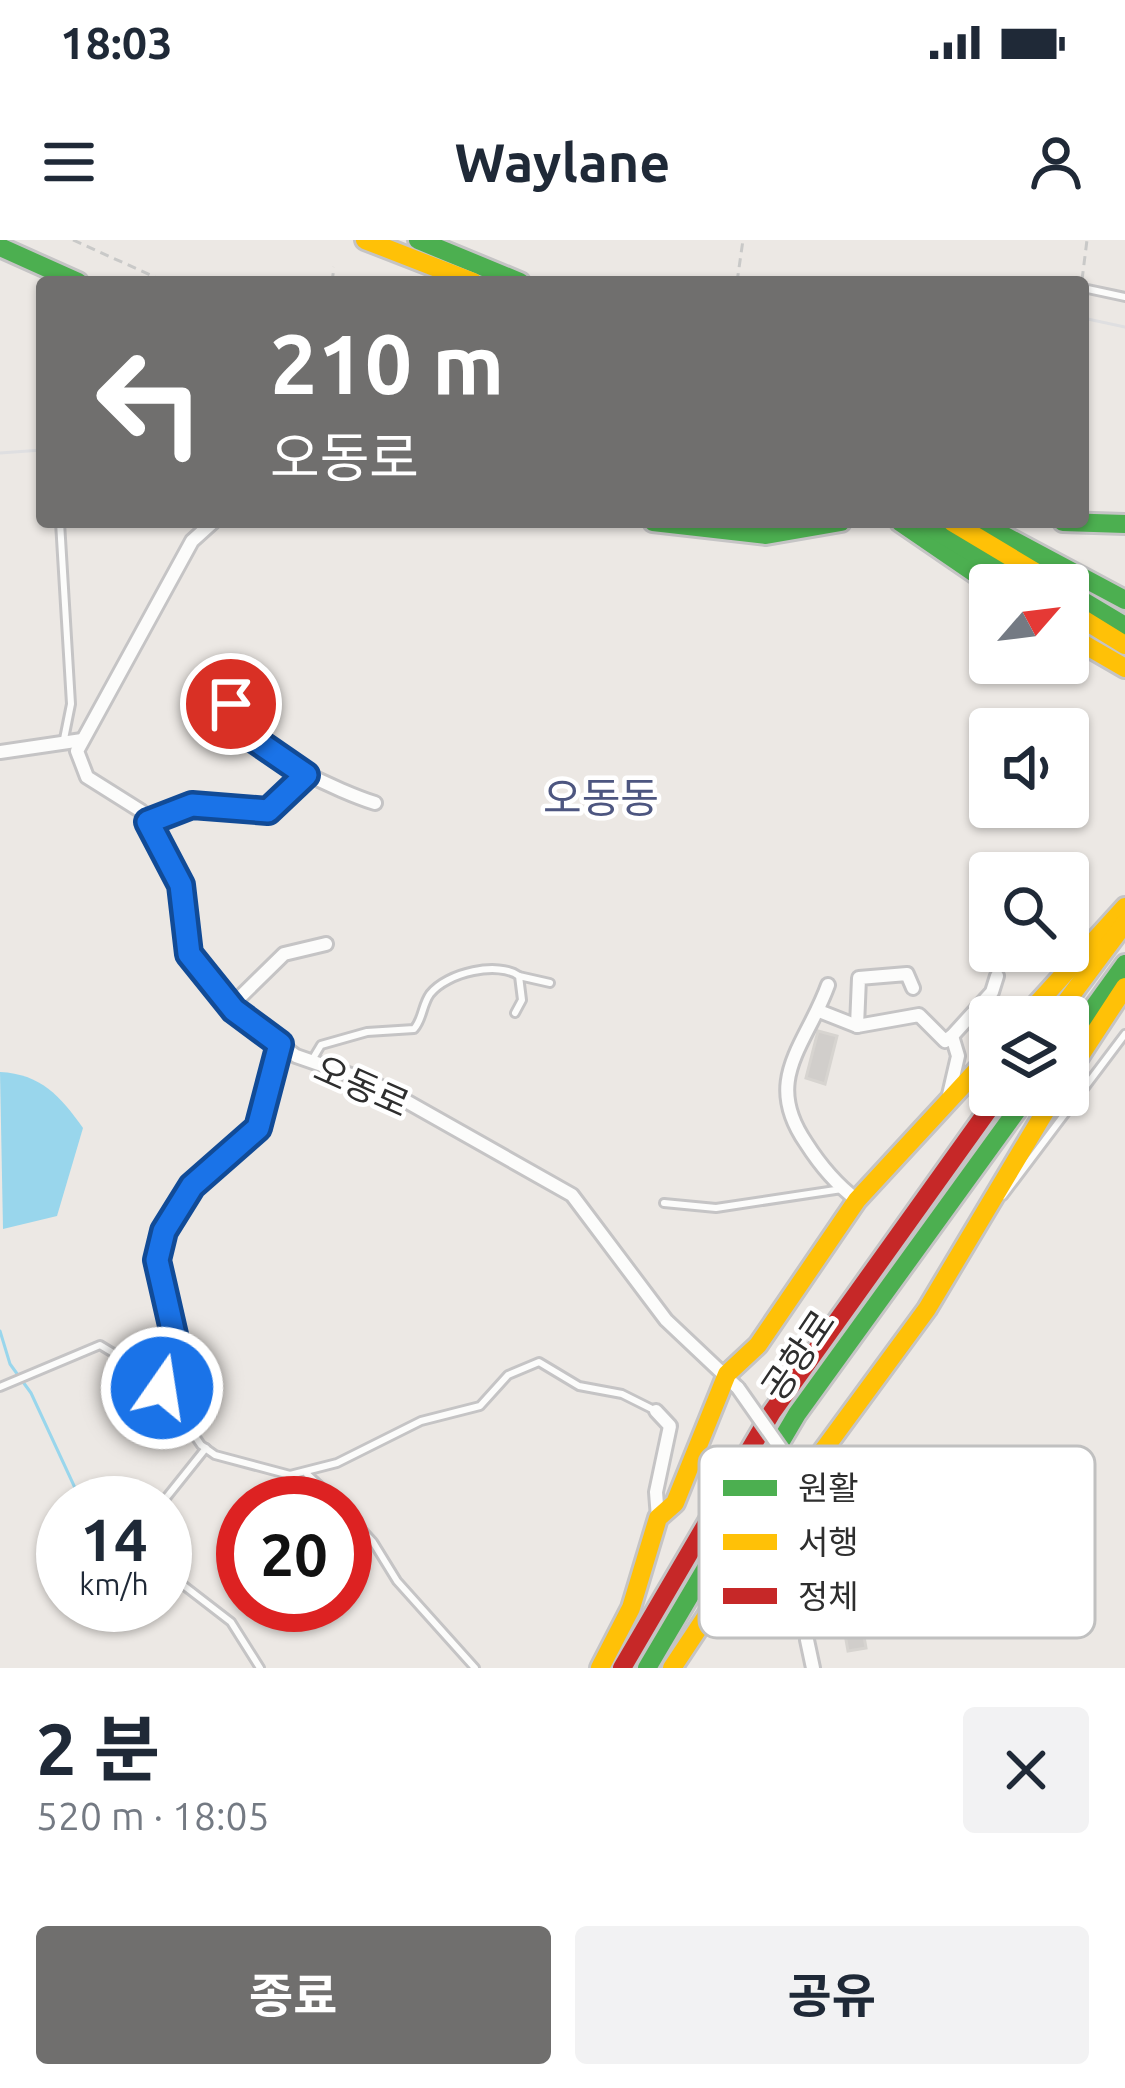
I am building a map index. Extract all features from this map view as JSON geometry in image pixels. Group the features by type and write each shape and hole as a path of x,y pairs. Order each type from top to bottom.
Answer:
{"main road":[{"path":"365,240 453,274 477,274"},
{"path":"418,240 477,274"},
{"path":"0,247 65,276"},
{"path":"1089,523 1125,524"},
{"path":"705,528 766,535 806,528"},
{"path":"915,528 969,568"},
{"path":"918,528 986,564"},
{"path":"962,528 1022,564"},
{"path":"990,528 1125,600"},
{"path":"1089,605 1125,626"},
{"path":"1089,623 1125,645"},
{"path":"1089,647 1125,668"},
{"path":"1044,996 1125,907"},
{"path":"1071,996 1125,923"},
{"path":"1089,1014 1125,964"},
{"path":"1089,1042 1125,987"},
{"path":"702,1446 733,1381 849,1195 969,1078"},
{"name":"공항로","path":"752,1446 984,1116"},
{"name":"공항로","path":"778,1446 1013,1116"},
{"path":"827,1446 927,1309 1043,1116"},
{"path":"600,1668 631,1608 658,1519 675,1503 699,1453"},
{"name":"공항로","path":"622,1668 699,1537"},
{"name":"공항로","path":"647,1668 699,1580"},
{"path":"672,1668 699,1627"}],"street":[{"path":"0,752 82,740 193,541 207,528"},
{"path":"234,681 231,704 242,731 306,775 375,803"},
{"name":"오동로","path":"82,740 78,765 87,778 141,811 148,822 181,885 189,954 230,1007 310,1063 374,1083 572,1196 666,1320 733,1381 779,1446"},
{"path":"148,822 192,805 268,811 306,775"},
{"path":"230,1007 284,955 326,944"},
{"path":"857,1026 860,978 907,974 913,988"},
{"path":"819,1011 857,1026 919,1015 945,1041 992,992 998,976"},
{"path":"828,985 793,1059 785,1102 795,1127 849,1195"},
{"path":"948,1099 958,1056 952,1036"},
{"path":"656,1411 670,1426 656,1492 658,1519"},
{"path":"807,1640 813,1668"}],"lane":[{"path":"1089,287 1125,297"},
{"path":"60,528 71,704 64,740"},
{"path":"310,1063 321,1045 367,1032 414,1029 430,995 450,982 502,966 519,976 550,983"},
{"path":"515,1013 522,1000 519,976"},
{"path":"981,1222 1125,1034"},
{"path":"161,1382 178,1352 157,1260 164,1231 192,1186 258,1128 280,1044"},
{"path":"664,1203 716,1208 849,1195"},
{"path":"0,1388 100,1345 161,1382 206,1448 254,1468 304,1472 353,1456 421,1421 480,1406 508,1375 539,1362 579,1386 622,1394 656,1411"},
{"path":"184,1476 206,1448"},
{"path":"304,1472 308,1476"},
{"path":"372,1540 397,1581 475,1668"},
{"path":"192,1592 231,1622 260,1668"}],"path":[{"path":"73,240 153,276"},
{"path":"738,276 743,240"},
{"path":"1084,276 1087,240"},
{"path":"333,276 334,267"}],"water":[{"path":"0,1072 38,1082 83,1128 57,1216 3,1229"}],"building":[{"path":"818,1031 837,1036 825,1084 806,1078"},
{"path":"846,1638 864,1638 866,1648 848,1651"}],"waterway":[{"path":"0,1331 10,1364 31,1393 69,1476"}],"railway":[{"path":"1089,319 1125,327"},
{"path":"0,453 36,450"}],"traffic: fast":[{"path":"418,240 505,276"},
{"path":"0,247 65,276"},
{"path":"1089,523 1125,524"},
{"path":"705,528 766,535 806,528"},
{"path":"909,528 969,569"},
{"path":"932,528 991,564"},
{"path":"990,528 1125,600"},
{"path":"1089,605 1125,626"},
{"path":"1089,1014 1125,964"},
{"path":"778,1446 1013,1116"},
{"path":"647,1668 699,1580"}],"traffic: slow":[{"path":"365,240 458,276"},
{"path":"962,528 1022,564"},
{"path":"1089,623 1125,645"},
{"path":"1089,647 1125,668"},
{"path":"1044,996 1125,907"},
{"path":"1071,996 1125,923"},
{"path":"1089,1042 1125,987"},
{"path":"600,1668 631,1608 658,1518 675,1503 727,1374 758,1345 857,1200 969,1079"},
{"path":"826,1446 927,1309 1042,1116"},
{"path":"672,1668 699,1627"}],"traffic: jam":[{"path":"752,1446 984,1116"},
{"path":"622,1668 699,1537"}],"district":[{"name":"오동동","path":"601,798"}],"route":[{"path":"162,1388 161,1378 178,1352 157,1260 164,1231 192,1186 218,1158 253,1137 264,1114 280,1044 234,1010 189,954 181,885 148,822 192,805 268,811 306,775 242,731 231,704"}]}
